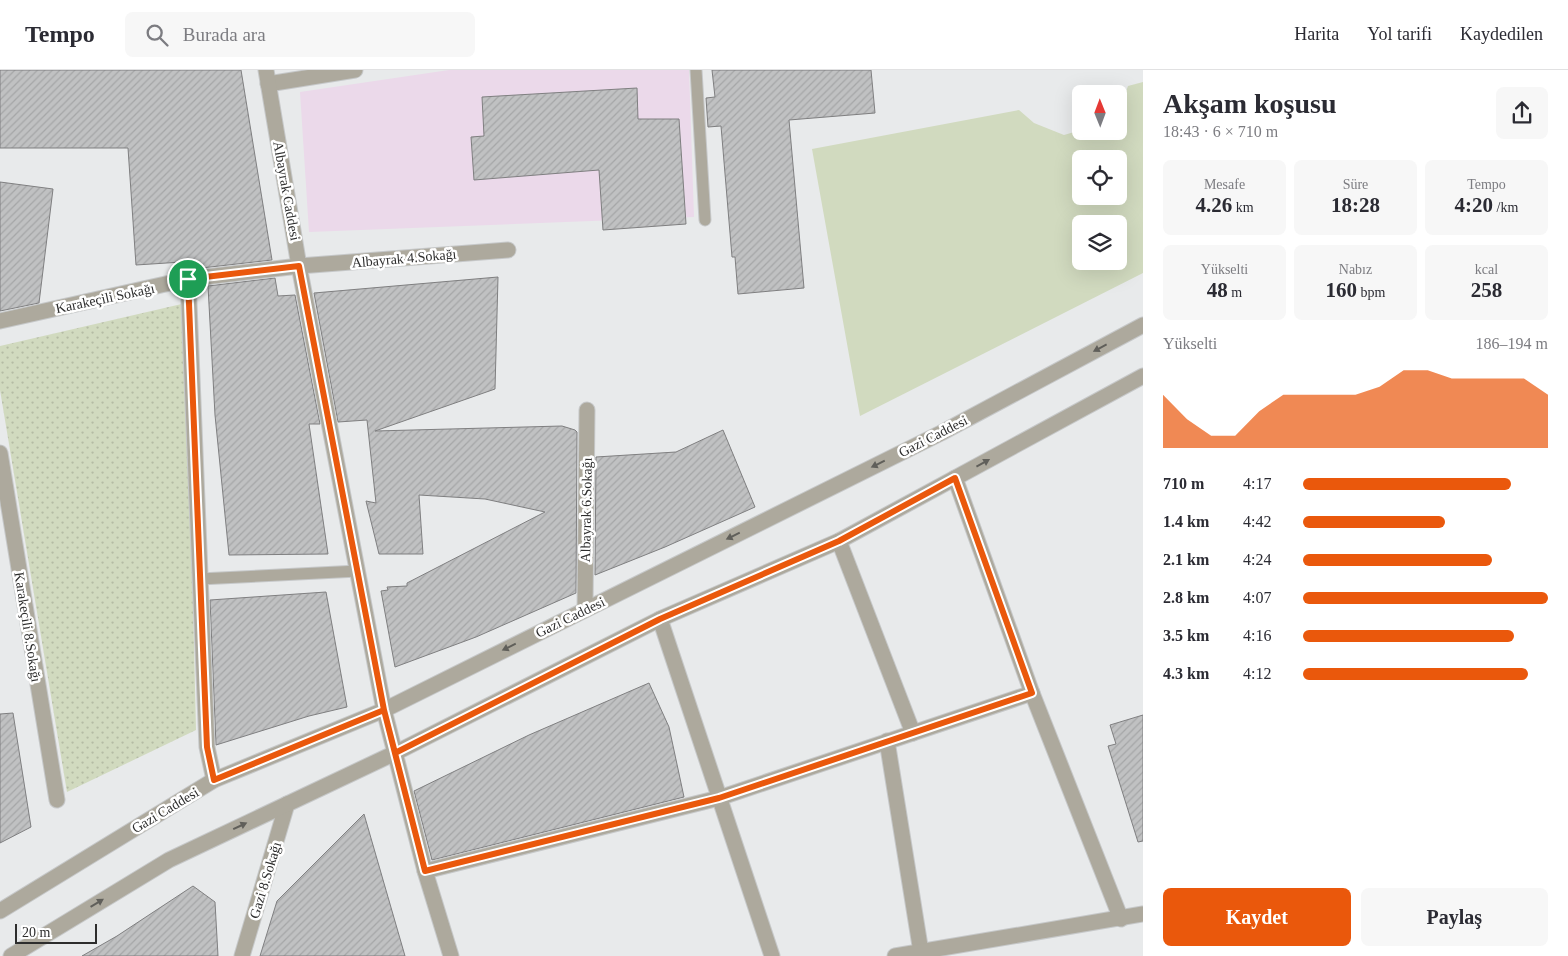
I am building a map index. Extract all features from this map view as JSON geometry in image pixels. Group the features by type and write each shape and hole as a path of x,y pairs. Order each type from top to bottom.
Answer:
{"street":[{"path":"267,77 355,70"},
{"name":"Albayrak Caddesi","path":"267,77 299,266 384,710 425,871 451,956"},
{"name":"Albayrak 4.Sokağı","path":"299,266 508,250"},
{"name":"Karakeçili Sokağı","path":"0,320 188,279 299,266"},
{"path":"188,279 207,747 214,780"},
{"name":"Gazi Caddesi","path":"0,910 214,780 384,710 941,433 1143,325"},
{"path":"11,956 169,860 395,753 660,619 839,541 1143,376"},
{"name":"Albayrak 6.Sokağı","path":"585,610 586,410"},
{"name":"Karakeçili 8.Sokağı","path":"0,453 57,800"},
{"path":"955,478 1032,693 1121,919"},
{"path":"839,541 913,733"},
{"path":"660,619 772,956"},
{"path":"425,871 719,798 1032,693"},
{"path":"887,741 921,952"},
{"name":"Gazi 8.Sokağı","path":"242,956 287,804"},
{"path":"895,956 1143,914"}],"lane":[{"path":"696,70 705,220"},
{"path":"200,579 358,570"}],"shaded area":[{"path":"449,70 689,70 694,217 309,232 300,92"}],"green space":[{"path":"1143,82 1143,273 860,416 812,149 1019,110 1034,123 1064,135 1072,133 1072,140 1128,140 1128,86"},
{"path":"186,303 196,730 67,792 0,390 0,346"}],"building":[{"path":"0,70 241,70 272,260 184,270 182,262 136,265 128,148 0,148"},
{"path":"712,70 871,70 875,113 789,120 804,288 738,294 735,257 732,257 721,126 708,127 706,98 715,97"},
{"path":"637,88 638,119 679,119 686,224 603,230 599,170 474,180 471,137 484,136 482,97"},
{"path":"0,182 53,189 39,303 0,311"},
{"path":"498,277 495,389 375,431 562,426 575,430 577,432 576,593 476,637 395,667 381,591 388,590 387,587 407,586 407,583 545,512 485,499 419,495 423,554 379,554 366,501 376,503 367,420 338,422 314,293"},
{"path":"275,278 278,296 295,295 320,424 309,424 328,554 229,555 215,415 208,286"},
{"path":"723,430 755,507 665,547 595,575 596,457 676,452"},
{"path":"326,592 347,707 309,716 216,745 210,600"},
{"path":"649,683 669,727 684,797 432,860 414,791 529,735"},
{"path":"13,713 31,827 0,843 0,714"},
{"path":"1143,715 1143,841 1138,842 1108,746 1116,744 1110,725"},
{"path":"364,814 405,956 260,956 277,901"},
{"path":"193,886 215,902 218,956 82,956 117,936"}],"route":[{"path":"188,279 207,747 214,780 384,710 395,753 660,619 839,541 955,478 1032,693 719,798 425,871 384,710 299,266 188,279"}]}
